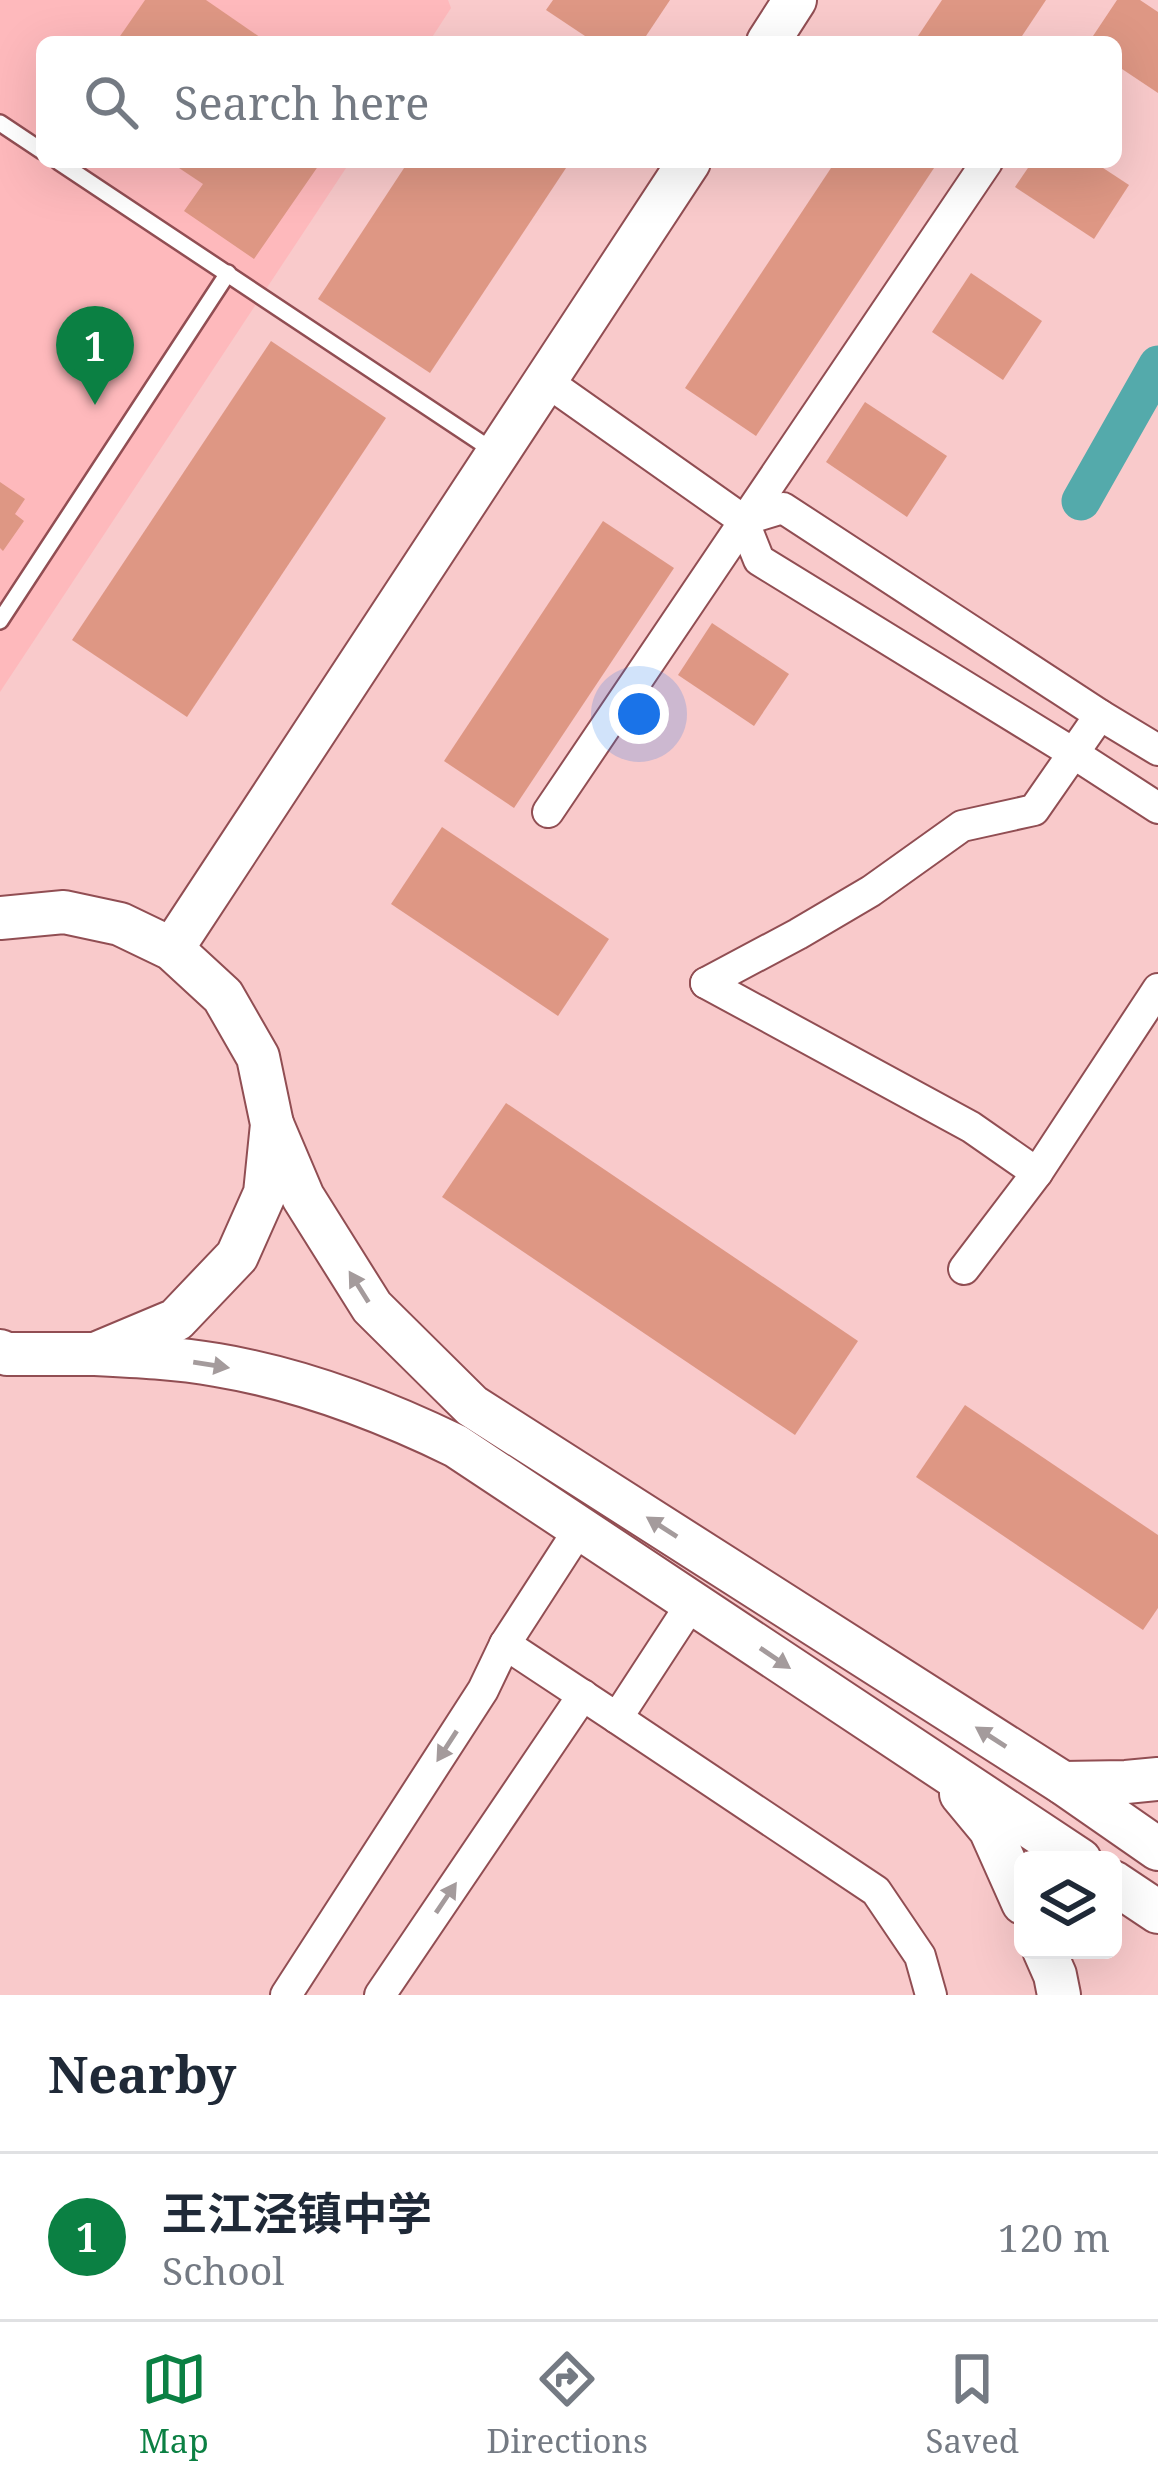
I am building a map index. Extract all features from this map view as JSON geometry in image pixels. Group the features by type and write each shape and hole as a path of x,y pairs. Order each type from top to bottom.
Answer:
{"street":[{"path":"772,36 795,0"},
{"path":"172,949 685,168"},
{"path":"548,812 983,168"},
{"path":"546,380 743,520 759,560 1158,808"},
{"path":"743,520 784,508 1158,750"},
{"path":"1037,1173 971,1127 706,983 871,891 962,826 1034,810 1100,715"},
{"path":"0,918 64,913 120,924 172,949 224,996 258,1057 272,1124 303,1197 372,1306 472,1406 1064,1784 1158,1849"},
{"path":"964,1269 1037,1173 1158,989"},
{"path":"95,1354 176,1320 237,1256 266,1193 272,1124"},
{"path":"0,1351 156,1357 217,1365 277,1378 399,1418 456,1446 1066,1851"},
{"path":"286,1995 483,1690 505,1644 580,1528"},
{"path":"617,1718 692,1603"},
{"path":"505,1644 876,1891 920,1956 931,1995"},
{"path":"380,1995 584,1695"},
{"path":"937,1766 990,1829 1014,1883"},
{"path":"1064,1784 1158,1779"},
{"path":"1122,1888 1158,1912"},
{"path":"1048,1959 1059,1995"}],"lane":[{"path":"0,123 36,147"},
{"path":"68,168 497,454"},
{"path":"0,621 228,273"}],"shaded area":[{"path":"0,0 448,0 451,8 433,36 36,36 36,168 346,168 0,692"}],"building":[{"path":"145,0 206,0 258,36 120,36"},
{"path":"553,0 670,0 646,36 585,36 546,10"},
{"path":"942,0 1046,0 1022,36 918,36"},
{"path":"1117,0 1140,0 1158,12 1158,93 1122,69 1122,36 1093,36"},
{"path":"179,168 317,168 254,259 184,211 203,184"},
{"path":"404,168 566,168 430,373 318,299"},
{"path":"831,168 934,168 756,436 685,388"},
{"path":"1028,168 1103,168 1129,185 1094,239 1015,187"},
{"path":"971,273 1042,321 1003,380 932,332"},
{"path":"271,341 386,418 187,717 72,640"},
{"path":"865,402 947,456 907,517 826,462"},
{"path":"0,482 25,499 15,514 24,521 3,551 0,548"},
{"path":"603,521 674,568 514,808 444,761"},
{"path":"712,623 789,674 754,726 678,675"},
{"path":"442,827 609,939 558,1016 391,904"},
{"path":"506,1103 858,1341 795,1435 442,1197"},
{"path":"965,1405 1158,1535 1158,1608 1143,1630 916,1477"}],"waterway":[{"path":"1081,501 1158,365"}],"place":[{"name":"王江泾镇中学","path":"95,405"}]}
